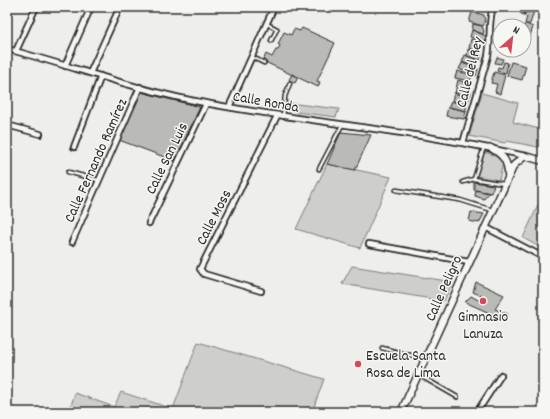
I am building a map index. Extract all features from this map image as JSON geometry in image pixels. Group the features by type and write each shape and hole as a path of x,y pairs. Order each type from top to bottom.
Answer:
{"main road":[{"path":"491,148 500,153 506,161 508,175"},
{"path":"525,156 543,161"},
{"name":"Calle Peligro","path":"402,412 508,175 516,162 525,156"}],"street":[{"path":"16,51 36,7"},
{"path":"64,66 91,7"},
{"path":"90,73 120,7"},
{"path":"229,106 274,7"},
{"name":"Calle del Rey","path":"463,143 491,43 491,12 493,7"},
{"name":"Calle Ronda","path":"7,49 64,66 206,104 229,106 283,117 484,146 525,156"},
{"path":"74,147 101,76"},
{"name":"Calle Fernando Ramírez","path":"72,242 140,87"},
{"name":"Calle San Luis","path":"149,223 206,104"},
{"name":"Calle Moss","path":"261,292 204,274 200,269 277,116"},
{"path":"7,125 40,134"},
{"path":"485,227 543,257"},
{"path":"369,244 469,262"},
{"path":"477,412 501,375"}],"lane":[{"path":"267,24 277,29 271,42"},
{"path":"251,57 264,63"},
{"path":"283,117 285,96 290,83"},
{"path":"319,169 342,125"},
{"path":"474,178 484,146"},
{"path":"68,172 99,180"},
{"path":"463,182 474,178 504,184"},
{"path":"396,190 460,200 492,210"},
{"path":"382,348 425,359"},
{"path":"418,375 457,396"}],"shaded area":[{"path":"482,93 518,103 513,122 543,130 543,148 469,136"},
{"path":"288,103 339,109 336,117 296,112 288,107"},
{"path":"483,152 492,154 503,163 499,180 476,176"},
{"path":"327,164 391,177 360,248 296,229"},
{"path":"539,203 543,205 543,249 523,238"},
{"path":"352,266 453,282 444,301 342,284"},
{"path":"198,342 324,379 312,412 69,412 75,393 114,407 121,392 173,409"}],"building":[{"path":"521,7 527,7 534,11 532,18 527,18 524,16 525,13 528,12 525,11 523,15 519,12"},
{"path":"472,12 484,15 485,22 483,26 469,22"},
{"path":"473,24 482,26 484,31 483,34 472,30"},
{"path":"302,28 335,43 317,81 320,82 318,87 263,61 266,54 272,57 276,50 278,50 280,45 278,44 284,32 291,35 294,29 300,31"},
{"path":"472,30 486,36 485,42 470,37"},
{"path":"471,39 482,43 479,52 469,48"},
{"path":"468,49 481,55 480,60 467,56"},
{"path":"465,55 478,60 476,67 462,62"},
{"path":"497,58 503,59 501,64 495,63"},
{"path":"504,62 508,63 506,73 497,71 498,67 502,68"},
{"path":"511,62 526,66 522,80 507,76"},
{"path":"462,63 478,69 476,76 459,69"},
{"path":"457,71 472,75 470,81 455,78"},
{"path":"494,72 505,75 500,94 495,92 497,84 491,83"},
{"path":"292,74 298,77 295,83 289,80"},
{"path":"458,80 469,84 467,90 471,92 469,98 455,93"},
{"path":"141,92 200,107 175,161 119,140"},
{"path":"454,93 469,98 466,105 452,101"},
{"path":"451,101 466,105 466,111 449,107"},
{"path":"448,107 466,111 464,119 446,116"},
{"path":"341,132 371,135 355,170 327,164"},
{"path":"474,182 494,185 491,193 474,190"},
{"path":"476,190 489,193 484,199 475,196"},
{"path":"471,212 484,214 479,223 469,221"},
{"name":"Gimnasio Lanuza","path":"476,282 504,295 495,309 508,314 505,320 465,302 471,296 480,301 482,296 473,292"}],"place":[{"name":"Gimnasio Lanuza","path":"483,301"},
{"name":"Escuela Santa Rosa de Lima","path":"358,364"}]}
